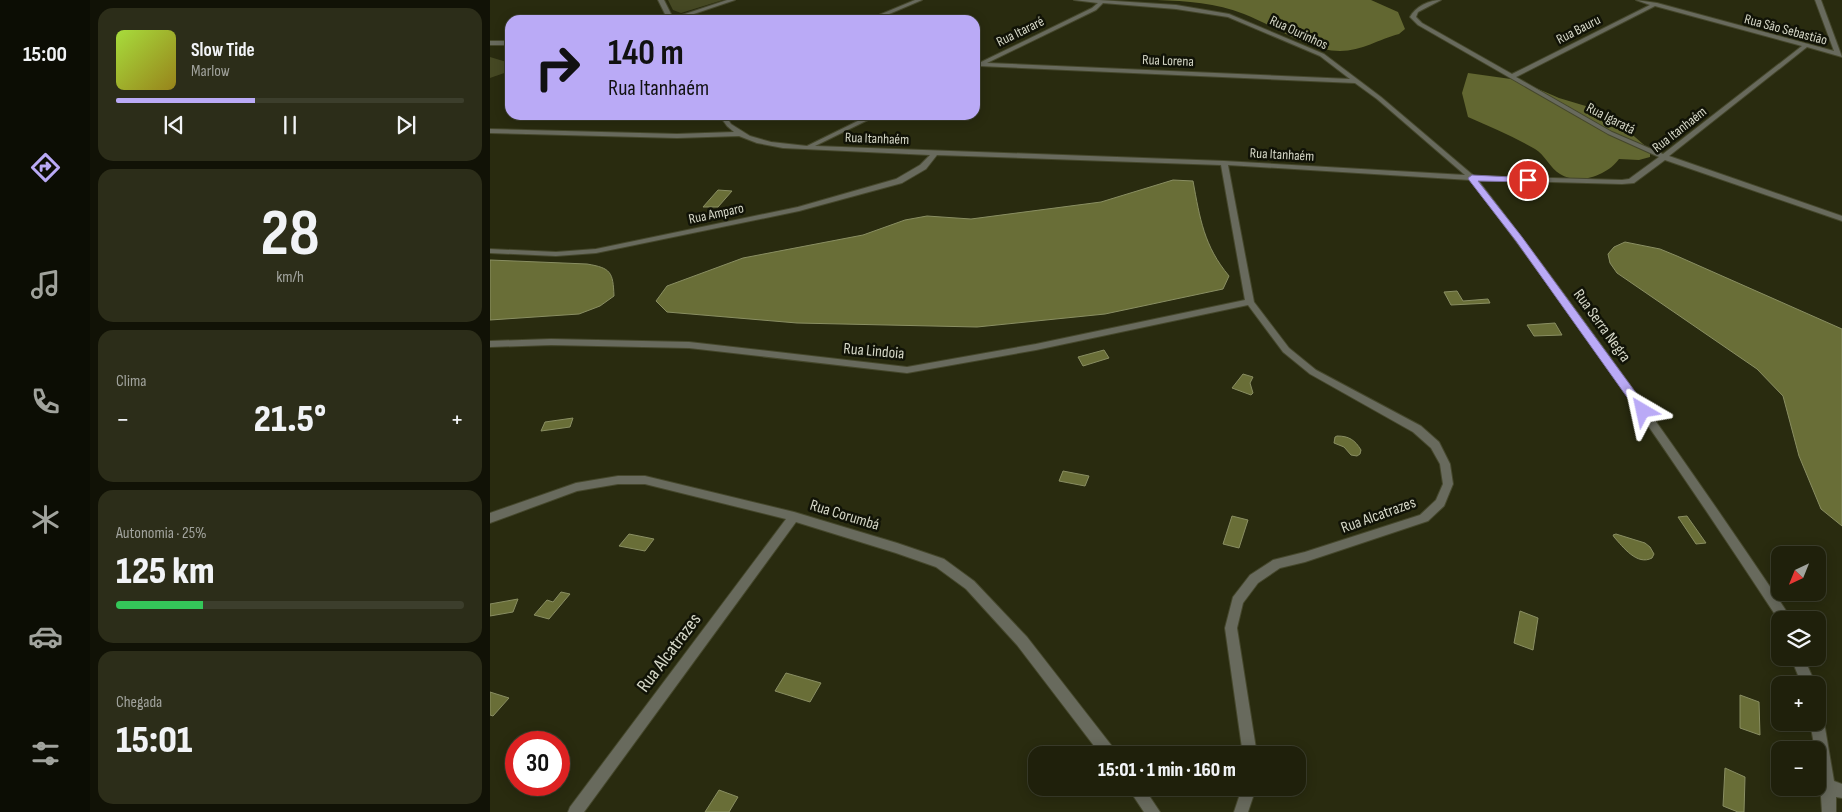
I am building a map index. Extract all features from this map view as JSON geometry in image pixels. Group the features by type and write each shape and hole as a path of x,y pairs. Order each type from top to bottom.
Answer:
{"street":[{"path":"661,0 668,15"},
{"path":"686,15 732,0"},
{"path":"882,15 919,0"},
{"name":"Rua Ourinhos","path":"1077,0 1176,7 1229,16 1322,55 1472,178"},
{"name":"Rua Igaratá","path":"1438,0 1416,11 1413,17 1420,24 1442,38 1513,76 1610,133 1664,157 1842,218"},
{"name":"Rua São Sebastião","path":"1638,0 1840,55"},
{"path":"1818,0 1840,55"},
{"name":"Rua Itararé","path":"980,64 1094,9 1101,3"},
{"name":"Rua Bauru","path":"1513,76 1655,4"},
{"path":"490,43 505,43"},
{"name":"Rua Itanhaém","path":"739,134 754,140 807,148 1224,163 1472,178 1622,182 1631,181 1664,157 1805,46"},
{"name":"Rua Lorena","path":"980,65 1356,81"},
{"path":"724,120 739,134"},
{"path":"807,148 865,120"},
{"path":"490,131 677,136 739,134"},
{"name":"Rua Amparo","path":"490,252 556,254 596,251 799,208 898,181 923,168 935,153"},
{"name":"Rua Alcatrazes","path":"1224,163 1250,302 1286,350 1313,372 1417,428 1434,445 1445,464 1448,484 1440,503 1424,518 1305,557 1277,564 1254,579 1237,601 1230,628 1249,746"},
{"name":"Rua Serra Negra","path":"1472,178 1519,239 1696,485 1778,611"},
{"name":"Rua Lindoia","path":"490,344 551,342 689,345 907,370 1036,347 1250,302"},
{"name":"Rua Corumbá","path":"490,518 576,487 618,480 645,480 794,517 940,563 970,585 1022,641 1103,746"},
{"name":"Rua Alcatrazes","path":"575,812 794,517"},
{"path":"1819,731 1835,789 1828,812"},
{"path":"1140,796 1153,812"},
{"path":"1241,812 1247,796"}],"shaded area":[{"path":"668,0 723,0 681,13 673,10"},
{"path":"1157,0 1371,0 1398,12 1405,29 1399,34 1356,49 1328,50 1291,37 1255,19 1223,7 1201,3"},
{"path":"490,57 505,62 505,73 490,78"},
{"path":"1468,73 1518,80 1559,98 1618,117 1628,131 1650,150 1650,157 1639,160 1619,159 1608,170 1584,179 1575,179 1560,174 1535,149 1468,117 1462,93"},
{"path":"1173,180 1193,181 1208,243 1229,276 1223,289 1105,314 977,327 797,323 667,312 656,301 667,286 743,258 863,235 905,220 927,216 971,219 1101,202"},
{"path":"718,190 732,191 718,207 703,207"},
{"path":"1625,242 1660,249 1842,329 1842,526 1821,509 1799,456 1783,396 1757,369 1617,273 1610,263 1608,254 1614,247"},
{"path":"490,260 587,264 601,267 609,272 611,276 614,296 600,306 579,314 490,320"},
{"path":"1457,291 1463,301 1488,299 1490,303 1451,305 1444,292"},
{"path":"1555,323 1562,335 1534,336 1527,325"},
{"path":"1104,350 1109,358 1083,366 1078,357"},
{"path":"1243,374 1253,377 1250,383 1253,393 1251,395 1232,388"},
{"path":"573,418 570,427 541,431 545,422"},
{"path":"1337,436 1354,441 1361,450 1360,454 1357,456 1351,455 1344,447 1334,443"},
{"path":"1063,471 1089,476 1085,486 1059,481"},
{"path":"1232,516 1248,520 1239,548 1223,544"},
{"path":"1687,516 1706,543 1696,544 1678,517"},
{"path":"629,534 654,539 645,551 619,546"},
{"path":"1616,534 1645,543 1654,554 1652,558 1641,560 1636,558 1614,537 1613,535"},
{"path":"561,592 570,594 549,619 534,615 547,600 553,602"},
{"path":"518,599 513,612 490,616 490,604"},
{"path":"1520,611 1538,618 1533,650 1514,643"},
{"path":"786,673 821,683 810,702 775,691"},
{"path":"490,692 509,698 493,716 490,715"},
{"path":"1740,695 1759,702 1760,735 1740,728"},
{"path":"1725,768 1745,777 1744,812 1738,812 1723,806"},
{"path":"719,790 738,797 729,812 705,812"}],"route":[{"path":"1528,180 1472,178 1519,239 1643,411"}]}
